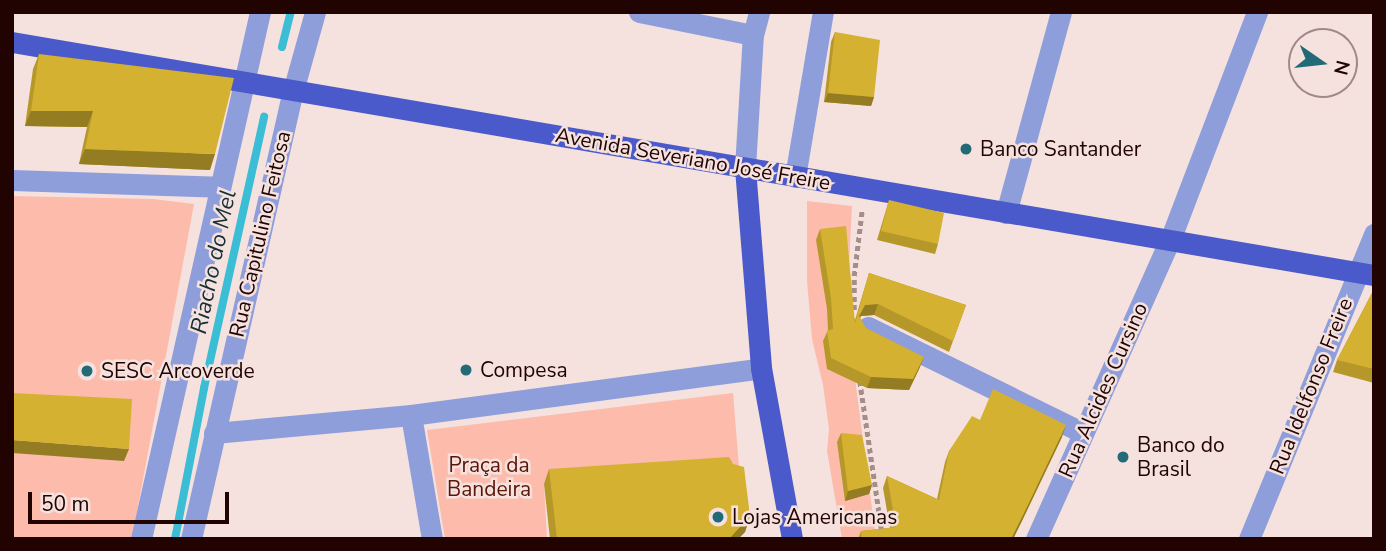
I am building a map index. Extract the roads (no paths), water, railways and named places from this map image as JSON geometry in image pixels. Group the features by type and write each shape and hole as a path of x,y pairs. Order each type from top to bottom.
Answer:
{"main road":[{"name":"Avenida Severiano José Freire","path":"12,42 1365,273"},
{"path":"745,168 761,368 792,539"}],"street":[{"path":"141,539 218,187 260,12"},
{"name":"Rua Capitulino Feitosa","path":"191,539 293,91 315,12"},
{"path":"639,12 753,35"},
{"path":"745,168 753,35 759,12"},
{"path":"795,177 822,12"},
{"path":"1006,213 1061,12"},
{"name":"Rua Alcides Cursino","path":"1036,539 1170,240 1257,12"},
{"path":"12,180 218,187"},
{"name":"Rua Idelfonso Freire","path":"1249,539 1365,273 1374,233"},
{"path":"861,325 1083,433"},
{"path":"214,433 411,415 761,368"},
{"path":"411,415 432,539"}],"waterway":[{"name":"Riacho do Mel","path":"282,47 291,12"},
{"name":"Riacho do Mel","path":"175,539 204,388 264,117"}],"place":[{"name":"Banco Santander","path":"966,149"},
{"name":"Compesa","path":"466,370"},
{"name":"SESC Arcoverde","path":"87,371"},
{"name":"Banco do Brasil","path":"1123,457"},
{"name":"Lojas Americanas","path":"718,517"}],"park label":[{"name":"Praça da Bandeira","path":"489,477"}]}
